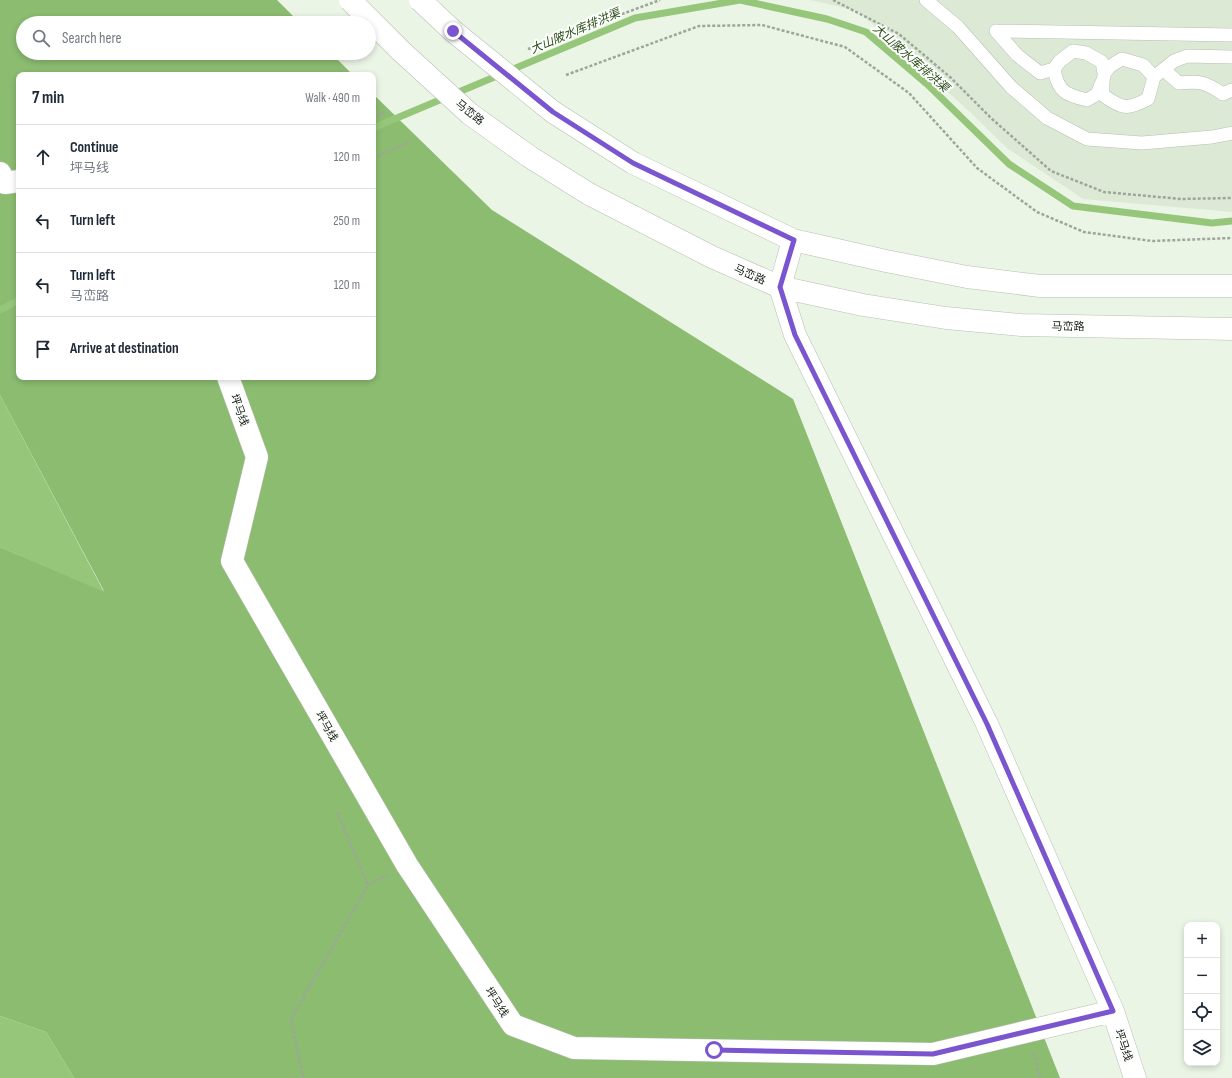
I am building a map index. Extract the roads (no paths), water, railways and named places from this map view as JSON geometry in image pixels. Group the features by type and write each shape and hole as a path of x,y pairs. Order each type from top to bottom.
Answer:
{"street":[{"name":"马峦路","path":"350,0 366,16"},
{"path":"420,0 453,31 553,112 633,163 794,240 967,277 1040,286 1232,286"},
{"name":"马峦路","path":"376,26 470,114 530,157 589,194 712,257 780,287 863,305 946,318 1021,325 1232,329"},
{"path":"0,173 5,183 16,181"},
{"path":"794,240 780,287 795,335 987,724 1113,1011"},
{"name":"坪马线","path":"229,380 257,457 232,561 407,865 513,1025 574,1048 933,1054 1113,1011 1135,1078"}],"lane":[{"path":"926,0 958,27 1011,87 1047,118 1087,139 1142,143 1212,137 1232,133"},
{"path":"1232,35 996,31 1017,55 1040,73 1054,69 1060,61 1073,51 1086,53 1102,62 1103,95 1116,104 1132,107 1148,99 1159,73 1174,61 1187,56 1232,57"},
{"path":"1054,69 1056,84 1069,96 1087,100 1097,94 1103,77 1111,65 1122,59 1143,64 1179,83 1194,82 1207,84 1223,94 1232,90"}],"waterway":[{"name":"大山陂水库排洪渠","path":"376,127 635,18 740,0 827,19 866,32 927,84 1009,164 1073,206 1212,223 1232,221"},
{"name":"大山陂水库排洪渠","path":"0,310 16,302"}]}
